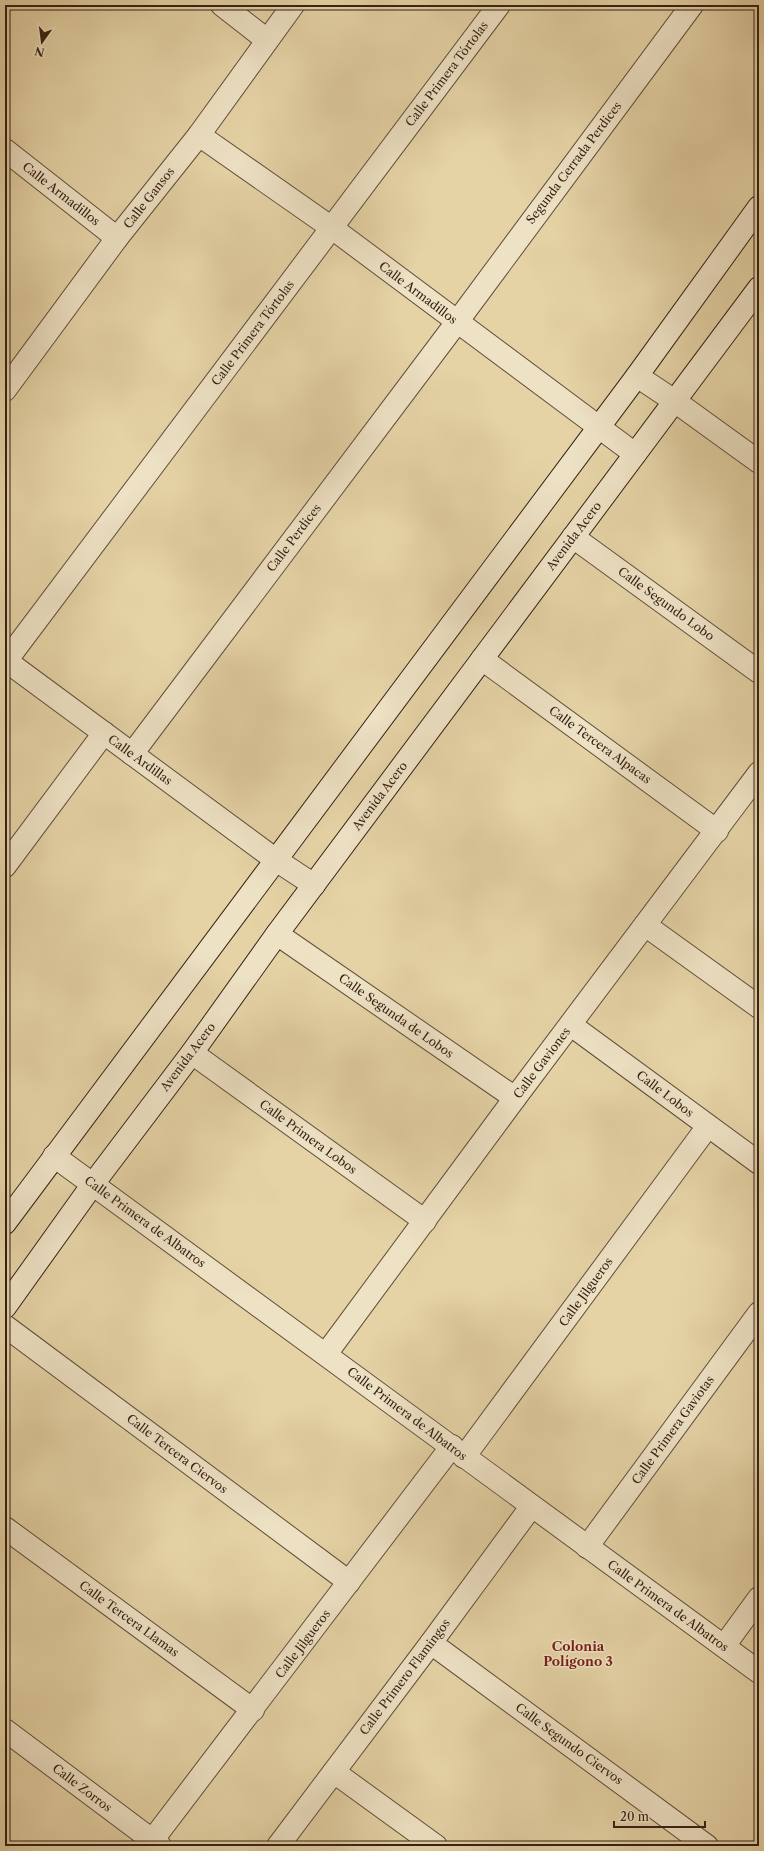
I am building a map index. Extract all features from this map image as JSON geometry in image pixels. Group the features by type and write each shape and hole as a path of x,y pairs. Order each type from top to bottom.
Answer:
{"street":[{"path":"222,5 267,40"},
{"name":"Calle Gansos","path":"5,390 117,238 199,135 293,5"},
{"name":"Calle Primera Tórtolas","path":"6,660 499,5"},
{"name":"Segunda Cerrada Perdices","path":"457,322 692,5"},
{"name":"Calle Armadillos","path":"199,135 332,228 597,427 636,454"},
{"name":"Calle Armadillos","path":"5,150 117,238"},
{"path":"5,1223 597,427 637,376 759,207"},
{"name":"Avenida Acero","path":"5,1307 93,1184 192,1053 314,885 573,537 676,402 759,288"},
{"name":"Calle Perdices","path":"132,754 457,322"},
{"path":"637,376 676,402 759,462"},
{"name":"Calle Segundo Lobo","path":"573,537 759,672"},
{"name":"Calle Tercera Alpacas","path":"482,659 717,831"},
{"name":"Calle Ardillas","path":"6,660 276,860 314,885"},
{"path":"5,866 104,733"},
{"name":"Calle Gaviones","path":"326,1354 515,1098 717,831 759,773"},
{"path":"645,925 759,1007"},
{"name":"Calle Segunda de Lobos","path":"278,934 515,1098"},
{"name":"Calle Lobos","path":"571,1024 759,1164"},
{"name":"Calle Primera Lobos","path":"192,1053 425,1221"},
{"name":"Calle Jilgueros","path":"154,1844 349,1582 458,1452 708,1126"},
{"name":"Calle Primera de Albatros","path":"54,1156 326,1354 531,1507 759,1672"},
{"name":"Calle Primera Gaviotas","path":"588,1547 759,1313"},
{"name":"Calle Tercera Ciervos","path":"5,1326 349,1582"},
{"name":"Calle Primero Flamingos","path":"278,1846 431,1643 531,1507"},
{"name":"Calle Tercera Llamas","path":"5,1528 253,1710"},
{"path":"724,1646 759,1598"},
{"name":"Calle Segundo Ciervos","path":"431,1643 707,1846"},
{"name":"Calle Zorros","path":"5,1730 154,1844"},
{"path":"334,1772 436,1846"}],"district":[{"name":"Colonia Polígono 3","path":"578,1654"}]}
